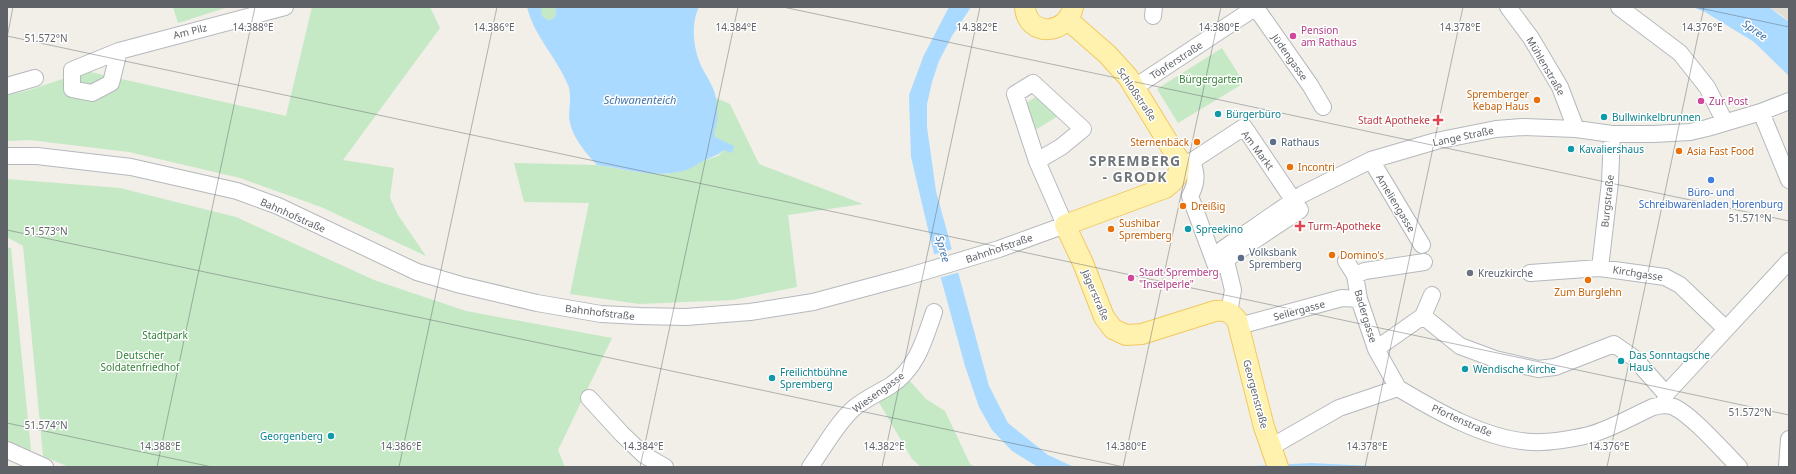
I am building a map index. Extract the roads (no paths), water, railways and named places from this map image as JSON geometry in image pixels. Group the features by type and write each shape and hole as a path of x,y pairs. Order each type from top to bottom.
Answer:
{"main road":[{"path":"1025,7 1028,17 1040,28 1055,29 1071,14"},
{"name":"Schloßstraße","path":"1071,14 1135,87 1178,168"},
{"name":"Bahnhofstraße","path":"1065,225 1165,188 1178,168"},
{"name":"Jägerstraße","path":"1065,225 1083,263 1104,317 1113,329 1126,335 1142,334 1215,310 1223,310 1235,320"},
{"name":"Georgenstraße","path":"1235,320 1264,427 1274,457"}],"street":[{"name":"Am Pilz","path":"119,50 285,7"},
{"name":"Mühlenstraße","path":"1508,7 1531,38 1560,87 1576,129"},
{"path":"1619,7 1680,53 1707,87 1725,122"},
{"name":"Töpferstraße","path":"1135,87 1256,8"},
{"name":"Jüdengasse","path":"1256,8 1310,85 1323,107"},
{"path":"7,86 35,78"},
{"name":"Jägerstraße","path":"1037,161 1061,147 1083,129 1033,83 1015,94 1037,161 1065,225"},
{"name":"Lange Straße","path":"1235,320 1233,290 1223,249 1299,197 1371,160 1436,141 1496,129 1522,127 1576,129 1612,134 1690,132 1760,112 1786,102"},
{"path":"1760,112 1789,180"},
{"name":"Am Markt","path":"1226,260 1216,266 1190,196 1195,187 1196,174 1192,161 1244,127 1299,197"},
{"name":"Burgstraße","path":"1600,268 1610,182 1612,134"},
{"name":"Bahnhofstraße","path":"7,156 37,156 131,167 237,191 278,206 417,272 537,303 601,314 686,317 750,312 813,302 906,277 985,253 1065,225"},
{"name":"Ameliengasse","path":"1371,160 1422,245"},
{"name":"Badergasse","path":"1346,261 1355,274 1359,299 1376,349 1398,388"},
{"name":"Pfortenstraße","path":"1398,388 1471,426 1498,435 1531,442 1550,442 1591,434 1653,407 1664,399 1789,261"},
{"path":"1355,274 1365,271 1424,262"},
{"name":"Kirchgasse","path":"1530,273 1600,268 1651,274 1670,279 1680,285 1726,329"},
{"path":"1432,295 1423,316 1460,346 1495,359 1538,369 1555,368 1614,344 1634,358 1664,399 1684,413 1739,467"},
{"name":"Seilergasse","path":"1235,320 1342,298 1359,299"},
{"name":"Wiesengasse","path":"810,467 841,422 853,409 891,385 906,372 921,352 934,312"},
{"name":"Badergasse","path":"1376,349 1423,316"},
{"path":"1274,457 1339,408 1398,388"},
{"path":"589,398 622,434 644,455 666,467"},
{"path":"1787,467 1789,440"},
{"path":"7,450 45,467"}],"water":[{"name":"Schwanenteich","path":"527,7 541,7 542,16 547,20 553,19 556,15 555,7 699,7 696,13 694,41 699,61 713,88 716,98 717,122 714,135 715,137 734,146 732,153 724,150 688,169 675,173 664,174 597,165 583,149 572,130 569,116 570,96 568,85 535,28"},
{"name":"Spree","path":"949,7 971,7 952,36 939,61 927,104 927,127 936,191 989,386 1008,423 1048,455 1074,467 1038,467 1012,451 992,430 979,407 965,366 931,242 911,157 909,95 924,55"},
{"name":"Spree","path":"1692,7 1769,7 1789,22 1789,76 1754,42 1705,12"},
{"path":"1311,463 1391,467 1234,467"}],"place":[{"name":"Pension am Rathaus","path":"1293,36"},
{"name":"Spremberger Kebap Haus","path":"1537,100"},
{"name":"Zur Post","path":"1701,101"},
{"name":"Bürgerbüro","path":"1218,114"},
{"name":"Bullwinkelbrunnen","path":"1604,117"},
{"name":"Stadt Apotheke","path":"1438,120"},
{"name":"Sternenbäck","path":"1197,142"},
{"name":"Rathaus","path":"1273,142"},
{"name":"Kavaliershaus","path":"1571,149"},
{"name":"Asia Fast Food","path":"1679,151"},
{"name":"Incontri","path":"1290,167"},
{"name":"Büro- und Schreibwarenladen Horenburg","path":"1711,180"},
{"name":"Dreißig","path":"1183,206"},
{"name":"Turm-Apotheke","path":"1300,226"},
{"name":"Sushibar Spremberg","path":"1111,229"},
{"name":"Spreekino","path":"1188,229"},
{"name":"Domino's","path":"1332,255"},
{"name":"Volksbank Spremberg","path":"1241,258"},
{"name":"Kreuzkirche","path":"1470,273"},
{"name":"Stadt Spremberg \"Inselperle\"","path":"1131,278"},
{"name":"Zum Burglehn","path":"1588,280"},
{"name":"Das Sonntagsche Haus","path":"1621,361"},
{"name":"Wendische Kirche","path":"1465,369"},
{"name":"Freilichtbühne Spremberg","path":"772,378"},
{"name":"Georgenberg","path":"331,436"}],"district":[{"name":"SPREMBERG - GRODK","path":"1135,170"}],"park label":[{"name":"Bürgergarten","path":"1211,79"},
{"name":"Stadtpark","path":"165,335"},
{"name":"Deutscher Soldatenfriedhof","path":"140,360"}]}
